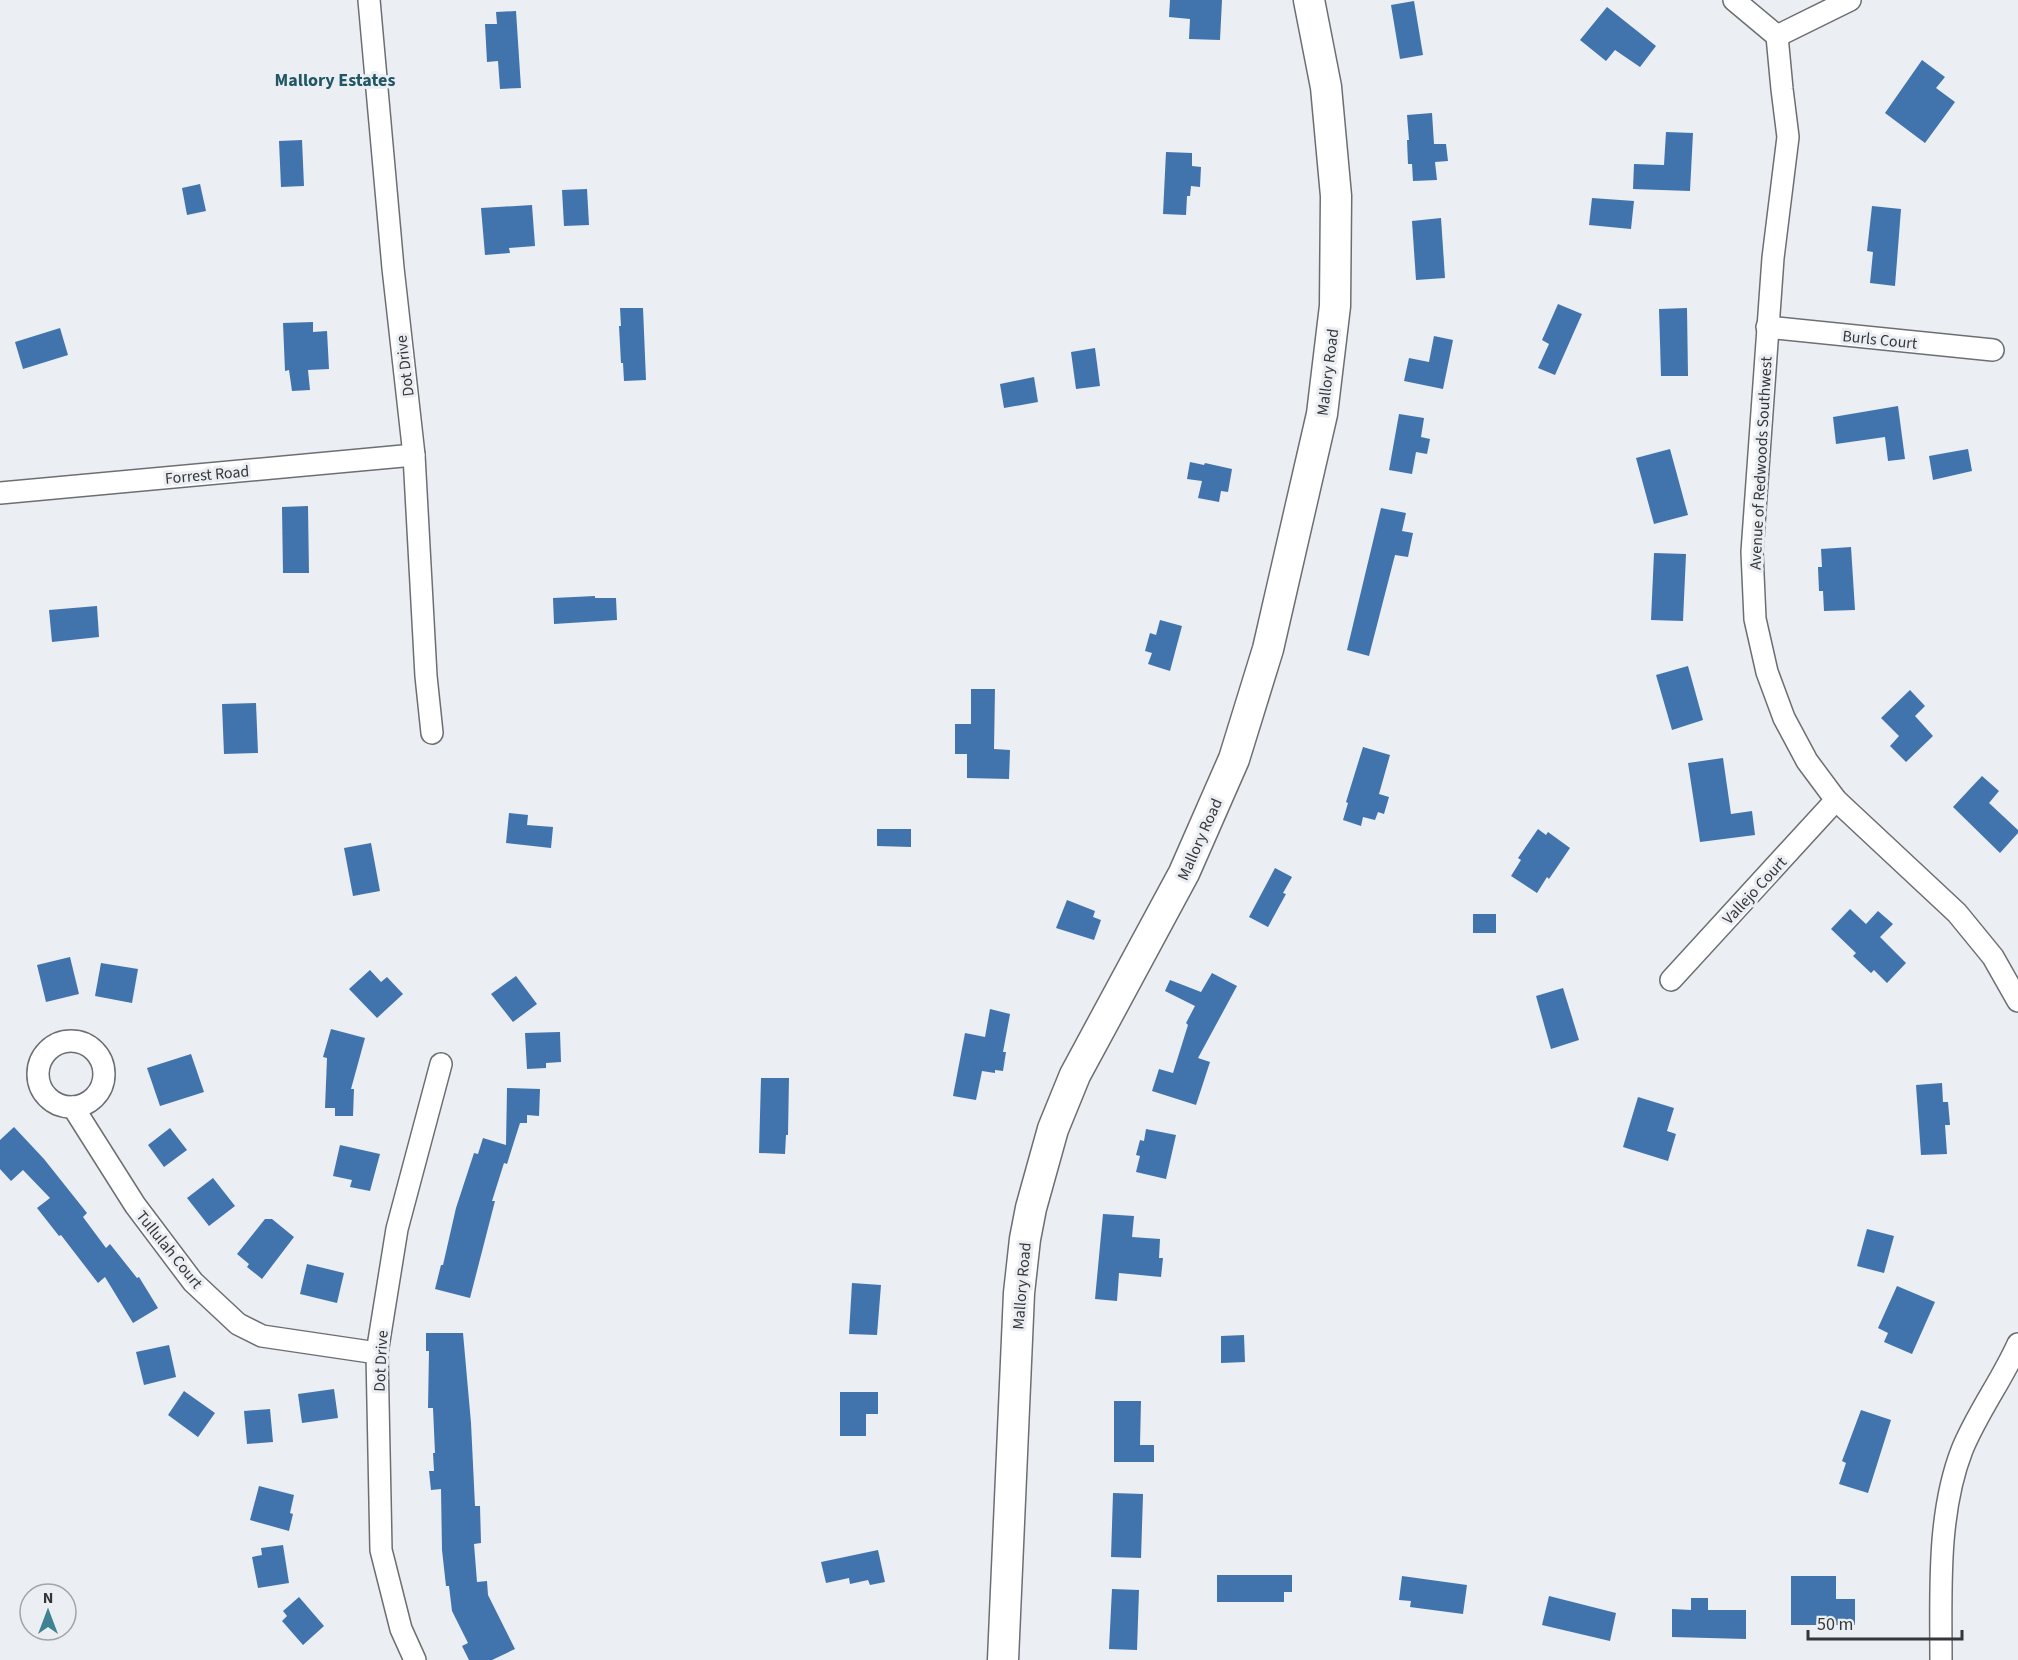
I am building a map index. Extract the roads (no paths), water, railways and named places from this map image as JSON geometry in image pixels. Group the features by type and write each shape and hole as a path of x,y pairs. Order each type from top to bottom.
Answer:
{"street":[{"name":"Dot Drive","path":"369,0 393,268 414,455 426,676 432,733"},
{"name":"Mallory Road","path":"1003,1660 1019,1293 1025,1239 1035,1186 1053,1129 1075,1075 1184,873 1234,759 1268,649 1323,414 1335,306 1336,196 1326,87 1309,0"},
{"path":"1734,0 1777,36 1850,0"},
{"name":"Avenue of Redwoods Southwest","path":"1777,36 1788,137 1767,327 1752,552 1755,619 1767,672 1784,718 1807,761 1836,800 1957,913 1993,957 2018,1001"},
{"name":"Burls Court","path":"1767,327 1993,350"},
{"name":"Forrest Road","path":"0,493 414,455"},
{"name":"Vallejo Court","path":"1671,980 1836,800"},
{"name":"Dot Drive","path":"415,1660 401,1629 381,1550 377,1353 397,1229 441,1064"},
{"name":"Tullulah Court","path":"73,1107 135,1205 193,1282 238,1324 262,1336 377,1353"},
{"path":"1941,1660 1941,1591 1947,1499 1962,1449 2018,1344"}],"district":[{"name":"Mallory Estates","path":"335,80"}]}
